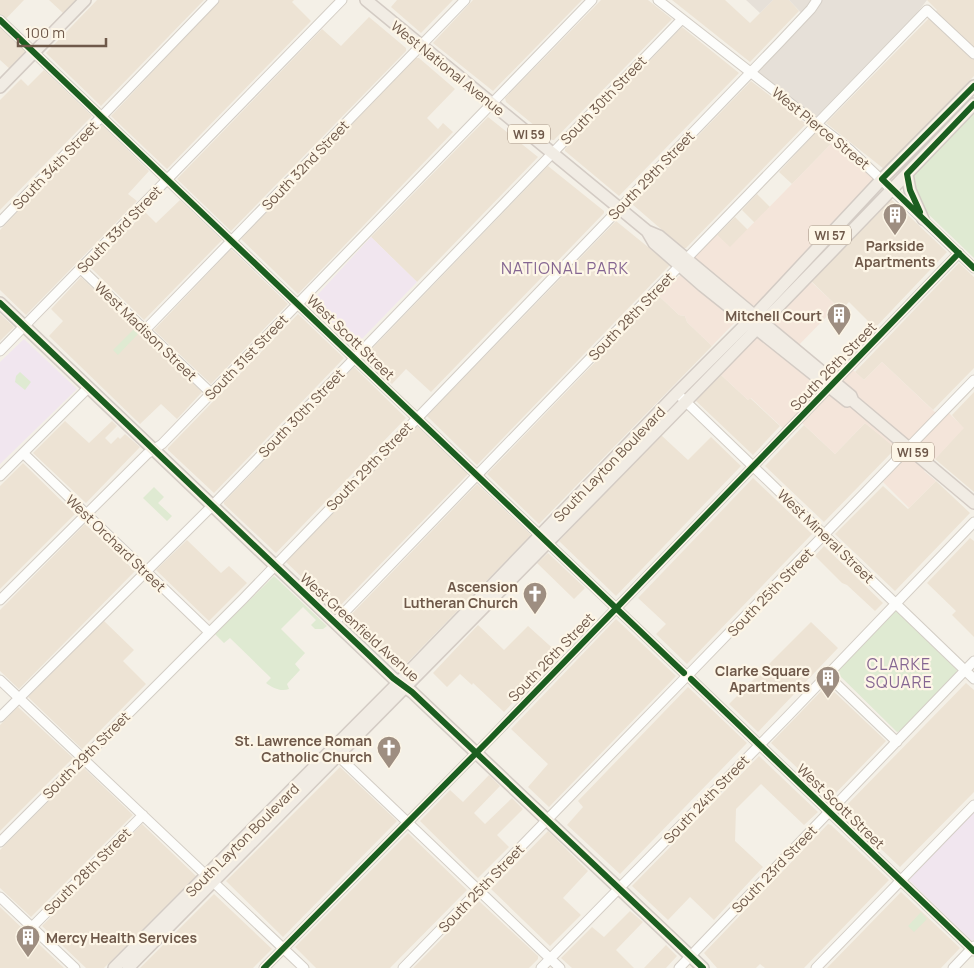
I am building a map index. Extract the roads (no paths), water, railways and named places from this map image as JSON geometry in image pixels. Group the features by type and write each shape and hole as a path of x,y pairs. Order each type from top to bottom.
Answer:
{"main road":[{"path":"0,87 85,0"},
{"name":"West National Avenue","path":"366,0 647,231 659,236 683,262 832,385 847,401 853,402 974,503"},
{"name":"South Layton Boulevard","path":"128,968 210,879 402,685 755,322 817,249 882,179 974,86"},
{"name":"South Layton Boulevard","path":"755,322 805,280 974,104"},
{"path":"907,174 910,190 923,219"},
{"path":"805,280 800,272 812,259 817,249"},
{"name":"West Greenfield Avenue","path":"0,303 275,566 549,820 703,968"},
{"name":"South Layton Boulevard","path":"114,968 210,879"}],"street":[{"name":"South 34th Street","path":"0,222 214,0"},
{"name":"South 33rd Street","path":"0,351 342,0"},
{"name":"South 32nd Street","path":"145,330 465,0"},
{"name":"South 31st Street","path":"0,600 147,454 162,444 592,0"},
{"name":"West Pierce Street","path":"658,0 849,149 974,268"},
{"name":"South 29th Street","path":"0,842 275,566 817,0"},
{"name":"South 28th Street","path":"335,622 927,10 974,54"},
{"name":"South 30th Street","path":"0,718 212,505 682,18"},
{"name":"West Scott Street","path":"0,20 973,949"},
{"name":"South 26th Street","path":"264,968 959,253"},
{"name":"West Madison Street","path":"81,269 211,393"},
{"name":"South 25th Street","path":"403,968 549,820 974,380"},
{"path":"0,476 89,387"},
{"name":"West Mineral Street","path":"681,397 974,678"},
{"name":"West Orchard Street","path":"23,453 209,632"},
{"name":"South 24th Street","path":"541,968 974,522"},
{"name":"South 23rd Street","path":"679,968 974,661"},
{"path":"827,675 897,742"},
{"path":"0,680 304,968"},
{"path":"335,752 560,968"},
{"path":"816,968 974,805"},
{"name":"South 28th Street","path":"32,927 143,815"},
{"path":"0,897 75,968"},
{"path":"953,968 973,949"}],"place":[{"name":"Parkside Apartments","path":"895,236"},
{"name":"Mitchell Court","path":"839,336"},
{"name":"Ascension Lutheran Church","path":"535,615"},
{"name":"Clarke Square Apartments","path":"828,699"},
{"name":"St. Lawrence Roman Catholic Church","path":"389,769"},
{"name":"Mercy Health Services","path":"28,958"}],"district":[{"name":"NATIONAL PARK","path":"565,268"},
{"name":"CLARKE SQUARE","path":"899,673"}]}
